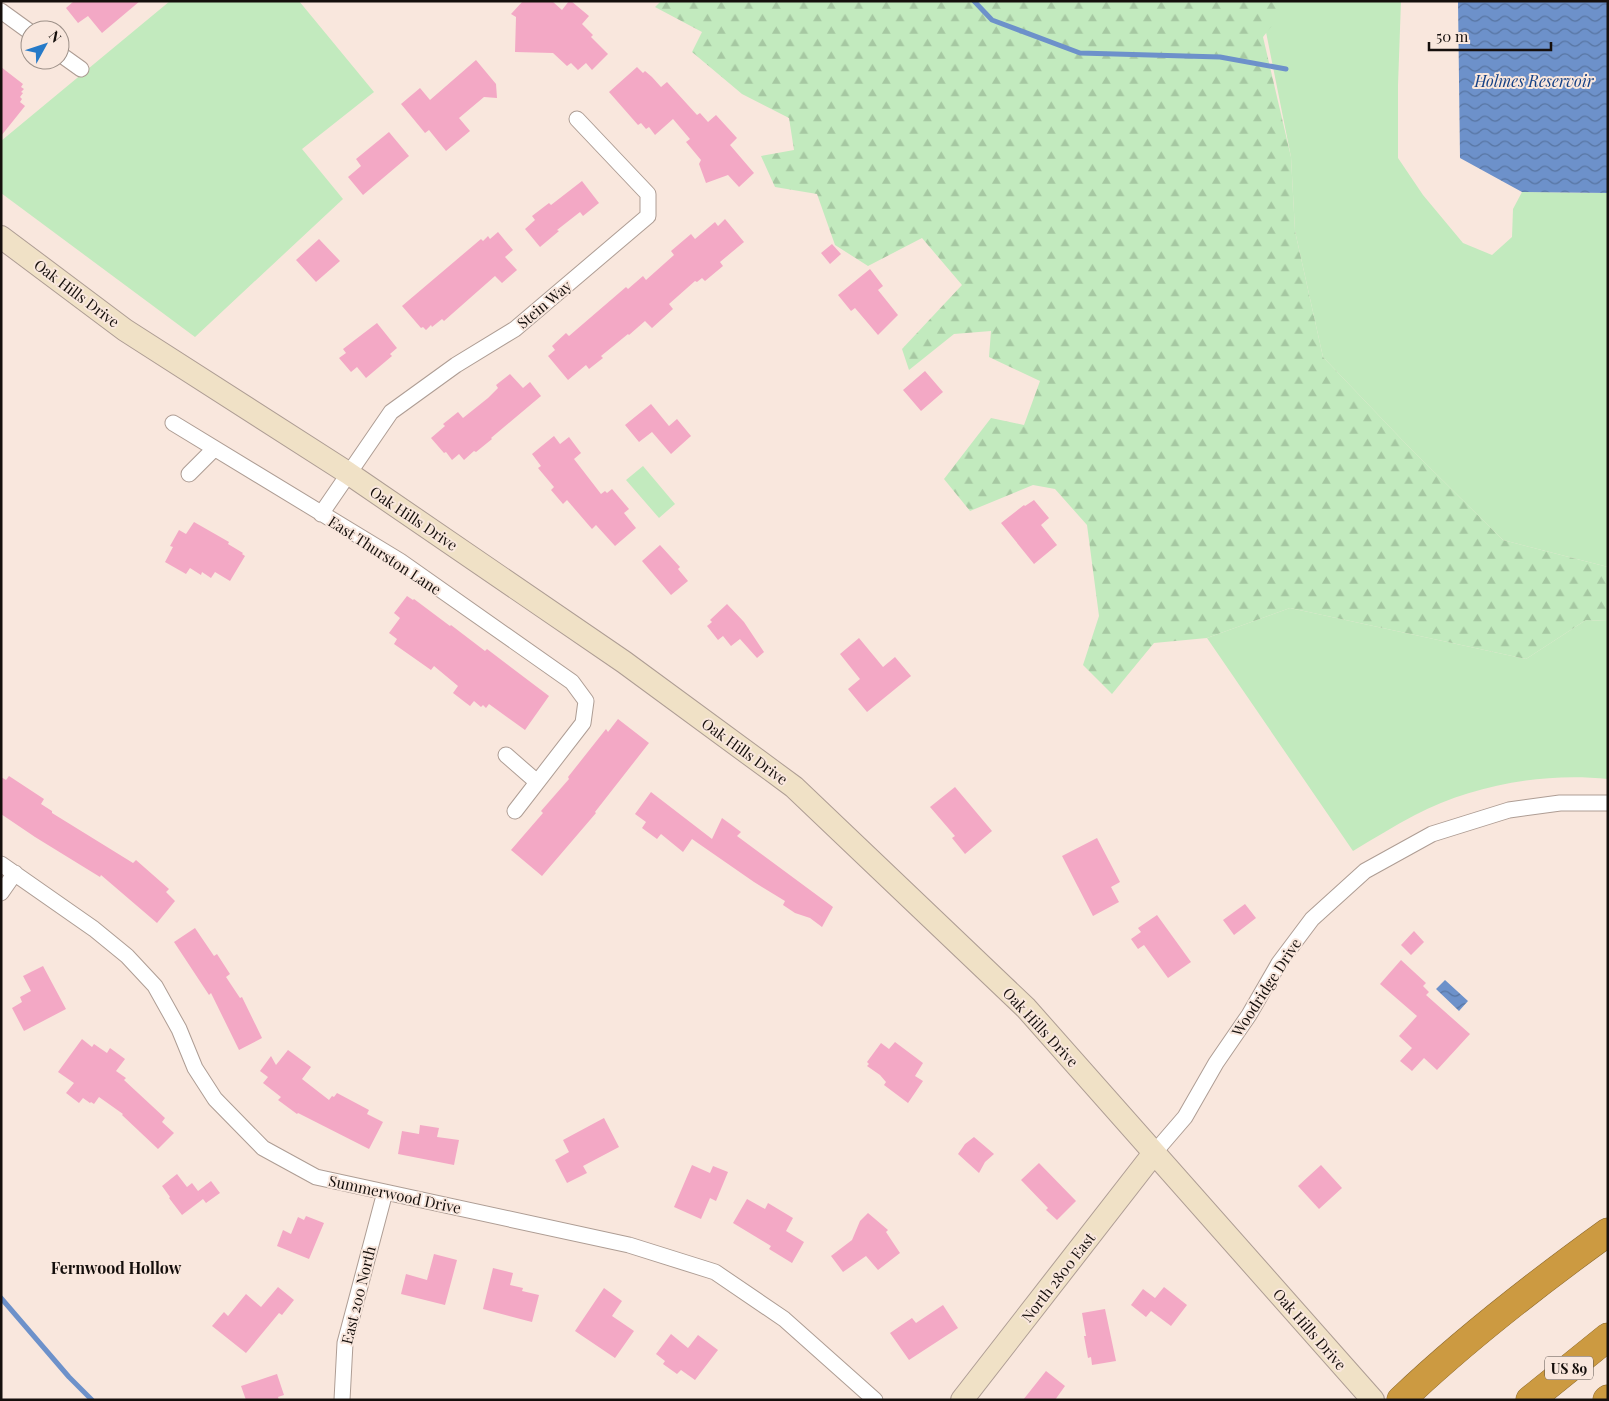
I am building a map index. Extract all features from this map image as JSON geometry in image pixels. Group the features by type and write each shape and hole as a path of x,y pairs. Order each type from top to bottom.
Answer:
{"highway":[{"path":"1401,1400 1467,1339 1608,1232"},
{"name":"US 89","path":"1530,1400 1608,1337"}],"main road":[{"name":"Oak Hills Drive","path":"1,237 125,330 348,473 624,662 794,787 1026,1008 1373,1400"},
{"name":"North 2800 East","path":"962,1400 1154,1153"}],"street":[{"path":"1,11 20,25"},
{"path":"70,61 81,69"},
{"name":"Stein Way","path":"321,514 391,412 456,365 515,329 648,216 648,194 577,118"},
{"name":"East Thurston Lane","path":"173,423 400,561 572,682 586,701 583,723 537,782"},
{"path":"189,474 214,449"},
{"path":"506,755 537,782 515,811"},
{"name":"Woodridge Drive","path":"1154,1153 1184,1117 1216,1063 1249,1015 1279,963 1312,919 1365,871 1432,834 1509,810 1560,803 1608,803"},
{"name":"Summerwood Drive","path":"1,864 94,929 127,956 155,986 179,1029 195,1068 215,1099 263,1148 316,1177 629,1245 715,1272 784,1319 876,1400"},
{"path":"1,893 15,873"},
{"name":"East 200 North","path":"342,1400 345,1343 385,1192"}],"green space":[{"path":"170,1 299,1 374,92 302,149 343,199 195,337 1,193 1,141"},
{"path":"661,1 1291,1 1263,37 1291,157 1295,231 1323,357 1407,445 1503,540 1608,567 1608,621 1586,620 1526,659 1290,608 1207,638 1154,643 1112,694 1083,665 1099,616 1087,525 1055,489 1033,485 970,511 944,479 991,418 1024,425 1040,381 989,357 991,331 954,334 909,370 902,349 962,285 922,238 868,266 835,245 817,194 775,187 761,156 794,150 789,118 742,94 692,52 702,32 655,7"},
{"path":"1281,1 1401,1 1398,158 1423,195 1463,243 1492,255 1512,237 1513,209 1522,192 1608,193 1608,567 1503,540 1407,445 1323,357 1295,231 1291,157 1264,22"},
{"path":"643,466 675,504 659,518 626,480"},
{"path":"1290,608 1526,659 1586,620 1608,621 1608,779 1559,777 1534,779 1484,789 1460,796 1415,815 1353,851 1207,638"}],"water":[{"name":"Holmes Reservoir","path":"1458,1 1608,1 1608,193 1522,192 1460,158"},
{"path":"1445,980 1468,1001 1459,1011 1436,989"}],"building":[{"path":"74,1 140,1 102,33 88,16 78,23 66,8"},
{"path":"523,1 552,1 562,10 571,1 589,16 582,24 593,35 591,37 608,54 592,70 586,63 578,70 571,63 567,66 553,53 515,52 516,17 511,14"},
{"path":"476,60 496,84 497,98 484,97 459,118 470,131 446,151 429,130 425,133 401,104 420,88 430,100"},
{"path":"1,67 23,84 21,87 24,89 21,92 23,93 20,97 22,99 20,102 25,106 1,136"},
{"path":"637,67 643,73 645,71 661,87 667,82 697,115 700,113 708,122 716,115 737,138 730,145 754,173 739,187 728,175 706,183 699,164 701,160 686,142 690,139 673,119 655,135 649,127 646,129 641,123 638,125 609,92"},
{"path":"389,132 409,156 363,195 348,177 361,166 356,159"},
{"path":"582,181 599,203 583,216 580,212 557,230 559,231 540,247 525,229 535,220 532,216 549,203 551,205"},
{"path":"725,219 744,242 720,262 723,266 705,281 702,278 697,282 695,281 669,304 673,309 652,328 645,321 601,356 603,358 589,369 586,365 568,380 548,356 555,350 552,346 566,333 569,336 626,287 628,289 643,276 646,280 674,255 671,251 691,234 695,239 715,222 718,226"},
{"path":"498,232 513,250 505,257 517,270 502,283 495,276 444,321 442,319 426,330 423,327 421,328 402,306 481,239 483,241 488,236 490,239"},
{"path":"319,239 340,261 316,282 296,260"},
{"path":"832,244 841,254 830,264 821,253"},
{"path":"870,269 883,286 878,290 898,315 878,335 855,308 851,311 838,295"},
{"path":"377,323 397,348 390,354 392,356 366,378 357,367 351,372 339,358 346,353 343,349"},
{"path":"925,371 943,392 921,411 903,390"},
{"path":"510,374 523,388 530,382 541,396 476,452 474,451 464,460 459,454 452,460 431,438 445,426 443,424 458,412 463,418 488,398 498,388 496,385"},
{"path":"651,404 669,426 677,419 691,436 671,454 652,432 639,442 625,425"},
{"path":"554,436 560,444 569,437 581,453 574,459 601,494 605,491 607,493 612,489 629,509 624,513 636,528 615,546 596,525 592,529 567,500 563,504 551,490 554,487 538,468 541,466 532,454"},
{"path":"1034,500 1049,518 1041,525 1057,545 1034,564 1001,523 1024,505"},
{"path":"194,522 229,542 228,544 245,556 230,581 215,572 211,578 202,572 201,575 190,568 186,574 165,562 173,547 170,546 179,530 186,534"},
{"path":"660,545 680,567 678,569 688,581 671,595 642,561"},
{"path":"407,596 451,625 485,651 487,649 549,696 525,730 489,704 486,708 483,705 481,707 474,701 470,706 453,693 458,686 434,666 431,670 394,644 397,639 389,633 400,618 394,613"},
{"path":"727,604 744,622 764,652 757,658 740,639 731,646 723,636 718,640 707,626 712,622 710,620"},
{"path":"859,638 883,667 895,657 911,676 867,712 848,689 860,679 840,654"},
{"path":"618,719 649,743 596,813 542,876 511,850 543,813 541,811 569,779 568,777 606,729 608,732"},
{"path":"9,776 44,799 41,804 52,811 52,813 133,863 136,860 169,889 166,892 175,901 157,923 101,875 100,877 1,814 1,777 6,780"},
{"path":"955,787 992,831 965,854 952,838 955,836 930,807"},
{"path":"651,792 712,839 722,818 741,832 737,836 833,907 822,927 810,918 795,913 783,905 785,901 692,839 683,852 661,834 657,839 642,828 646,822 635,814"},
{"path":"1097,838 1120,882 1111,887 1119,902 1093,916 1062,856"},
{"path":"1245,904 1256,918 1234,935 1223,920"},
{"path":"1157,915 1191,962 1168,978 1144,945 1138,949 1131,939 1141,932 1138,928"},
{"path":"195,928 214,956 217,954 230,974 226,977 240,998 242,997 262,1038 239,1050 211,993 209,995 174,942"},
{"path":"1414,931 1424,942 1411,955 1401,945"},
{"path":"1401,960 1426,983 1423,986 1429,992 1426,995 1470,1034 1437,1070 1424,1058 1412,1071 1400,1061 1412,1048 1399,1036 1417,1016 1380,984"},
{"path":"43,966 66,1009 24,1031 12,1008 22,1002 20,997 31,991 23,976"},
{"path":"82,1039 92,1047 94,1044 107,1053 110,1048 125,1059 116,1071 126,1078 124,1080 165,1118 162,1122 174,1133 158,1149 123,1114 99,1097 94,1104 83,1098 79,1103 66,1093 74,1083 58,1072"},
{"path":"895,1042 923,1063 915,1076 923,1081 908,1103 884,1085 886,1082 880,1075 867,1066 869,1064 867,1062 881,1043 889,1049"},
{"path":"288,1050 311,1067 302,1079 329,1100 337,1093 369,1110 367,1114 383,1122 369,1149 297,1114 278,1100 281,1097 263,1083 268,1077 260,1071 271,1056 276,1065"},
{"path":"604,1118 619,1147 583,1166 587,1173 567,1183 555,1160 569,1152 563,1140"},
{"path":"420,1125 439,1128 437,1137 459,1140 454,1165 398,1154 402,1131 419,1134"},
{"path":"974,1137 994,1154 985,1162 979,1173 958,1154 965,1144"},
{"path":"1039,1163 1076,1201 1057,1220 1021,1180"},
{"path":"692,1165 710,1173 713,1166 728,1172 716,1201 710,1198 701,1219 674,1207"},
{"path":"1321,1165 1342,1188 1319,1209 1298,1186"},
{"path":"177,1174 187,1187 192,1183 198,1191 211,1181 220,1193 206,1203 203,1199 182,1215 162,1186"},
{"path":"747,1199 765,1209 768,1203 793,1218 786,1231 804,1242 792,1263 769,1249 771,1246 733,1223"},
{"path":"868,1213 888,1230 886,1232 900,1253 878,1270 866,1256 843,1272 831,1256 852,1240 860,1221"},
{"path":"306,1216 324,1223 309,1259 277,1246 283,1230 291,1234 298,1217 304,1220"},
{"path":"434,1254 457,1260 445,1305 401,1294 406,1274 427,1280"},
{"path":"493,1268 513,1273 510,1285 523,1288 522,1291 539,1295 532,1322 483,1309"},
{"path":"278,1287 294,1300 282,1315 279,1313 246,1353 212,1326 224,1312 228,1316 246,1294 261,1307"},
{"path":"1164,1287 1187,1305 1171,1326 1151,1311 1146,1317 1131,1305 1143,1289 1155,1298"},
{"path":"604,1288 622,1301 612,1316 634,1331 615,1358 575,1331"},
{"path":"943,1305 958,1328 909,1360 890,1333 912,1318 916,1323"},
{"path":"1105,1309 1116,1361 1092,1365 1091,1357 1088,1358 1082,1313"},
{"path":"671,1334 688,1348 698,1335 718,1350 695,1380 681,1370 677,1374 663,1364 665,1361 656,1354"},
{"path":"1046,1371 1065,1386 1055,1400 1023,1400"},
{"path":"277,1374 284,1395 278,1397 279,1400 246,1400 241,1386"}],"waterway":[{"path":"974,1 992,20 1080,53 1220,57 1286,69"},
{"path":"1,1298 69,1377 92,1400"}],"district":[{"name":"Fernwood Hollow","path":"116,1267"}]}
